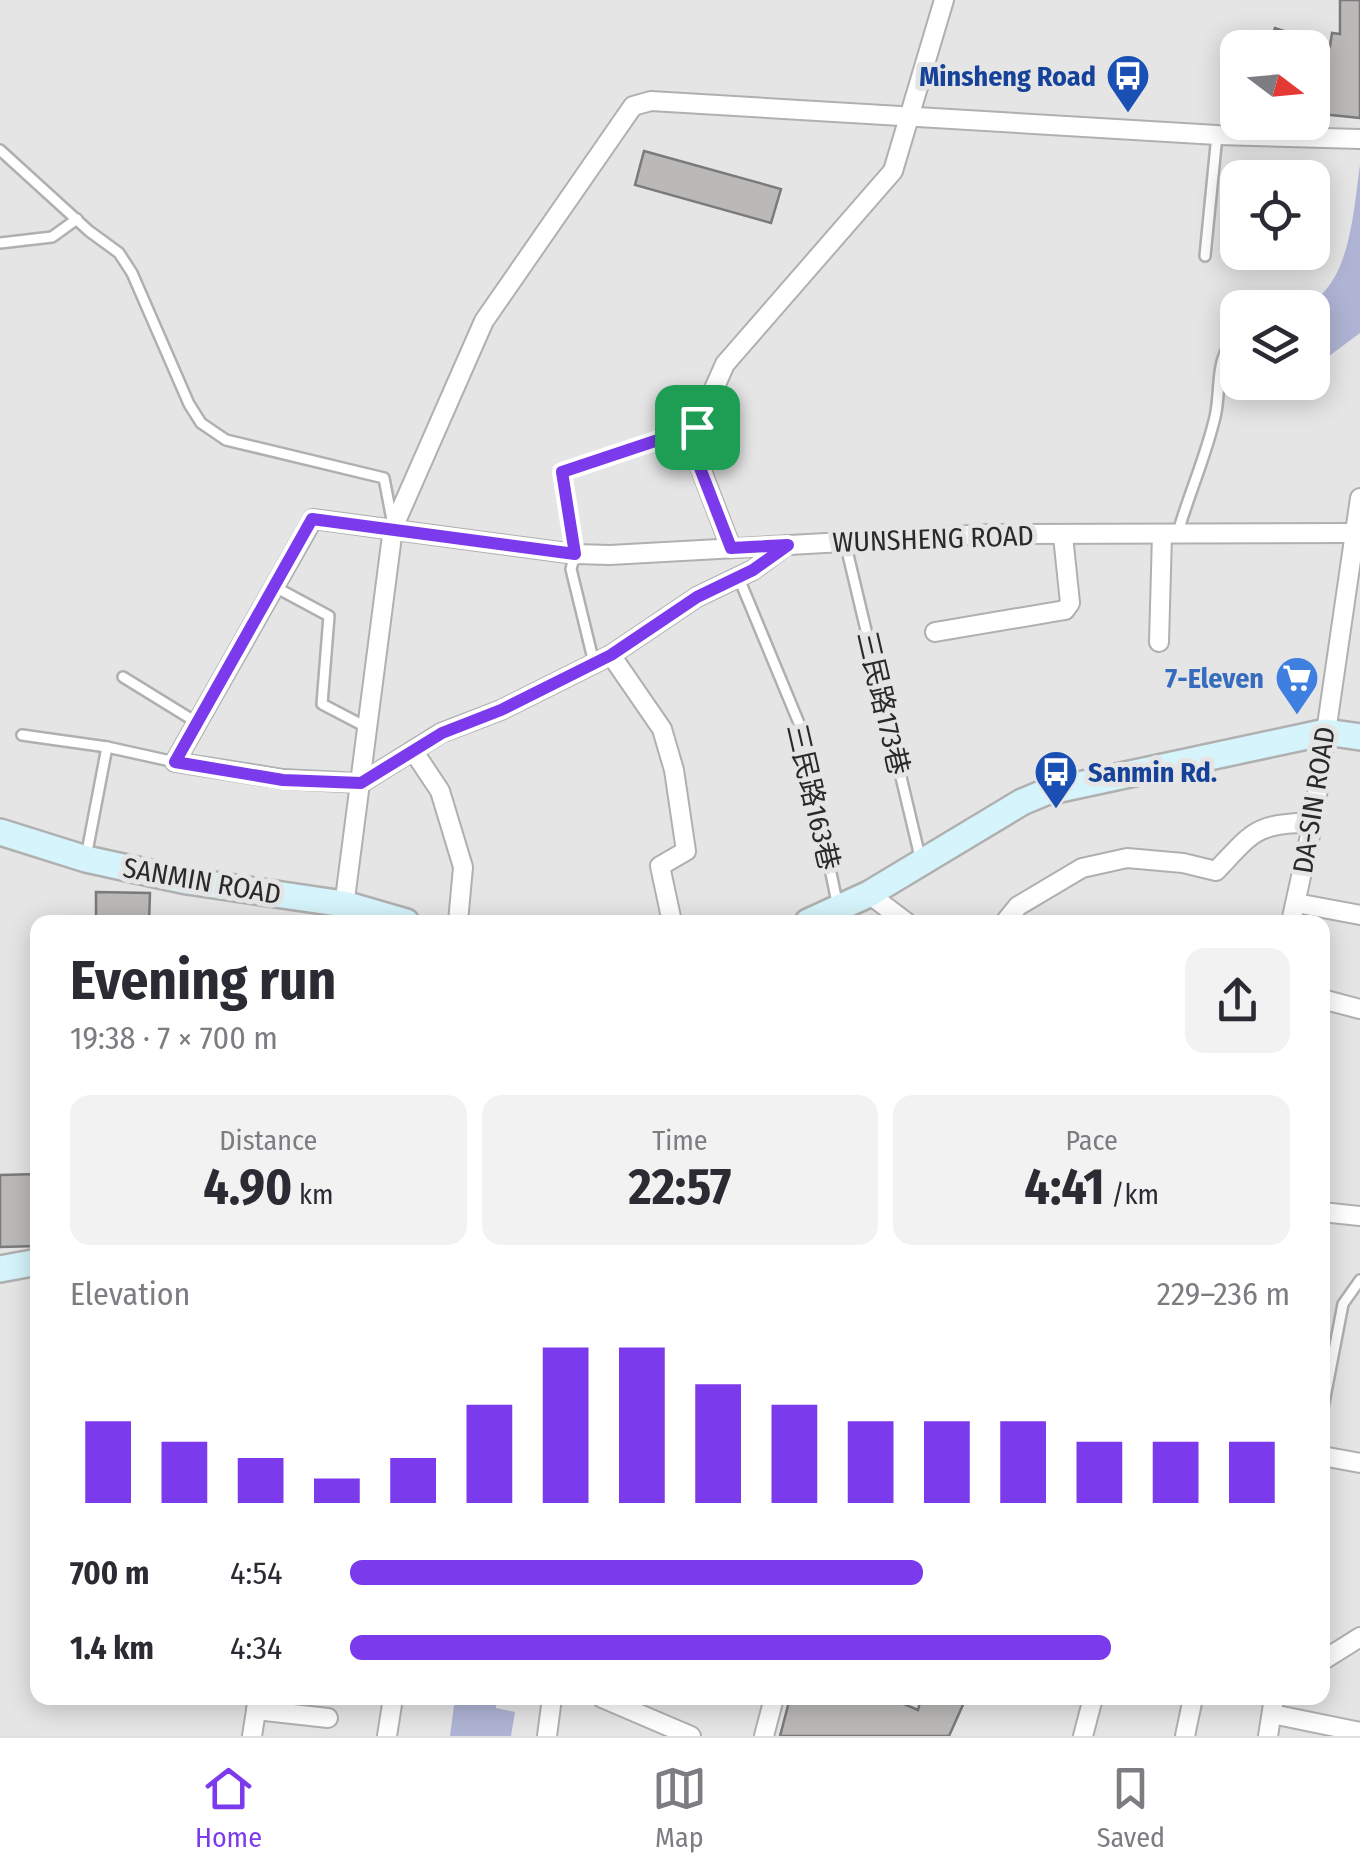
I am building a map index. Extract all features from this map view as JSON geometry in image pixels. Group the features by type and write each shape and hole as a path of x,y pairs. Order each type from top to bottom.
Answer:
{"main road":[{"path":"823,915 869,894 1022,802 1046,792 1326,732 1360,738"},
{"name":"SANMIN ROAD","path":"0,832 86,859 343,913"},
{"path":"0,1268 30,1263"}],"street":[{"path":"731,548 700,468 697,427 725,364 892,170 944,0"},
{"path":"343,913 393,528 484,321 633,106 651,100 1217,135 1360,140"},
{"name":"DA-SIN ROAD","path":"1293,915 1313,822 1360,498"},
{"name":"WUNSHENG ROAD","path":"273,586 312,519 575,554 989,534 1170,535 1357,524"},
{"path":"1159,642 1170,535"},
{"path":"936,632 1068,607 1063,536"},
{"path":"273,586 175,762 283,780 361,783 442,733 501,710 602,659 697,597 753,570 788,545"},
{"path":"602,659 662,729 674,770 686,850 660,866 670,915"},
{"path":"414,752 440,791 463,866 459,915"},
{"path":"1011,915 1018,906 1082,868 1127,858 1216,870 1268,824 1313,822"},
{"path":"869,894 897,915"},
{"path":"1296,904 1360,915"},
{"path":"1330,1002 1360,1009"},
{"path":"1330,1213 1360,1216"},
{"path":"1330,1457 1360,1462"},
{"path":"1330,1656 1360,1637"},
{"path":"252,1736 257,1705"},
{"path":"262,1705 328,1718"},
{"path":"387,1736 391,1705"},
{"path":"546,1736 551,1705"},
{"path":"618,1705 691,1736"},
{"path":"764,1736 772,1705"},
{"path":"1083,1736 1090,1705"},
{"path":"1184,1736 1191,1705"},
{"path":"1268,1736 1273,1706 1360,1732"}],"lane":[{"path":"1205,256 1217,135"},
{"path":"0,150 119,253 132,273 188,404 201,423 226,440 384,478 393,528"},
{"path":"0,243 52,237 77,219"},
{"path":"1170,535 1215,420 1220,372"},
{"path":"602,659 571,569 575,554 562,472 697,427"},
{"name":"三民路173巷","path":"845,542 922,864"},
{"name":"三民路163巷","path":"738,576 801,728 838,908"},
{"path":"273,586 329,616 322,704 368,728"},
{"path":"123,678 198,723"},
{"path":"22,735 175,762"},
{"path":"86,859 107,747"},
{"path":"1330,1371 1343,1304 1360,1280"}],"shaded area":[{"path":"1360,165 1360,333 1330,355 1330,290 1324,290 1340,266"},
{"path":"454,1705 496,1705 515,1712 511,1736 450,1736"}],"building":[{"path":"1340,0 1360,0 1360,118 1330,115 1330,46 1332,33 1340,34"},
{"path":"644,151 781,189 771,223 635,185"},
{"path":"96,892 150,893 149,915 96,915"},
{"path":"30,1174 30,1246 0,1247 0,1175"},
{"path":"788,1705 906,1705 918,1710 919,1705 963,1705 949,1736 780,1736"}],"place":[{"name":"Minsheng Road","path":"1128,114"},
{"name":"7-Eleven","path":"1297,716"},
{"name":"Sanmin Rd.","path":"1056,810"}],"route":[{"path":"697,427 700,468 731,548 788,545 753,570 697,597 611,655 501,710 442,733 361,783 283,780 175,762 312,519 575,554 562,472 697,427"}]}
